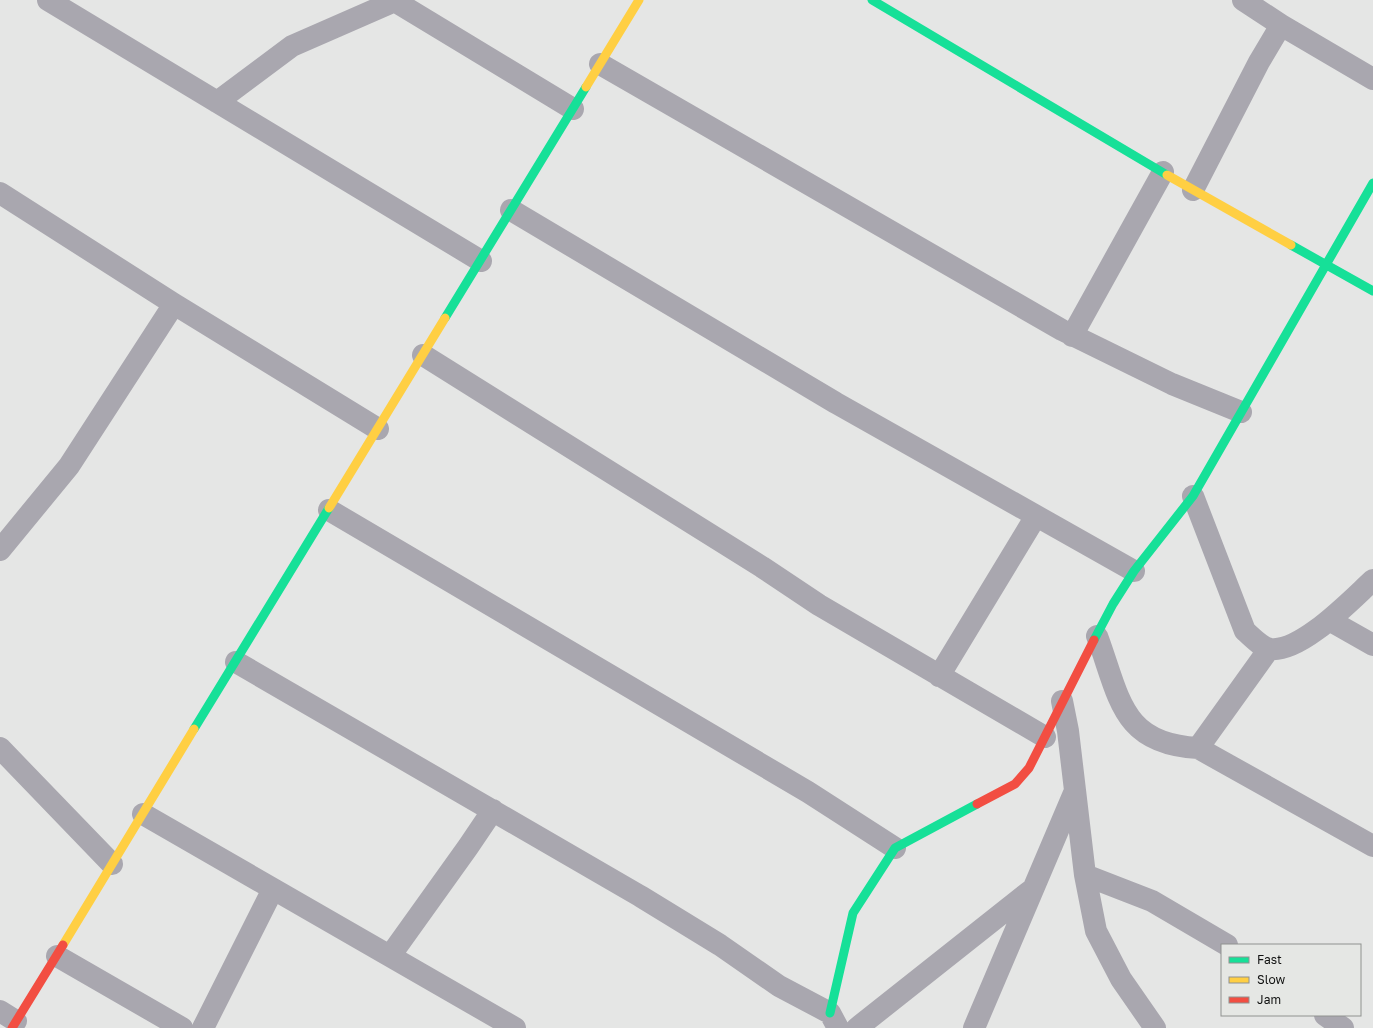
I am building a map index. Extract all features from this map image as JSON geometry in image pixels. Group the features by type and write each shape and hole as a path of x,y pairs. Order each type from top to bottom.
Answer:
{"street":[{"path":"48,0 481,261"},
{"path":"9,1020 57,956 639,0"},
{"path":"872,0 1193,190 1373,291"},
{"path":"1243,0 1281,25 1373,80"},
{"path":"217,102 292,46 394,1 573,109"},
{"path":"1193,190 1259,62 1281,25"},
{"path":"600,64 1072,336 1172,384 1241,412"},
{"path":"1072,336 1163,172"},
{"path":"236,662 640,896 720,945 779,986 834,1021 853,913 895,848 1015,784 1029,768 1113,604 1134,571 1193,496 1373,183"},
{"path":"0,193 174,304 378,429"},
{"path":"512,210 836,403 1134,571"},
{"path":"0,550 68,466 174,304"},
{"path":"424,355 762,567 819,605 1045,737"},
{"path":"1193,496 1245,631 1269,649 1294,645 1329,620 1373,580"},
{"path":"329,510 795,784 895,848"},
{"path":"939,676 1036,516"},
{"path":"1329,620 1373,645"},
{"path":"1097,636 1123,708 1136,727 1155,740 1177,747 1198,748 1373,846"},
{"path":"1198,748 1269,649"},
{"path":"1062,701 1068,730 1084,875 1096,931 1121,979 1156,1028"},
{"path":"0,748 112,864"},
{"path":"974,1028 1074,792"},
{"path":"390,956 493,810"},
{"path":"143,814 515,1028"},
{"path":"1084,875 1152,901 1225,944"},
{"path":"203,1028 273,889"},
{"path":"857,1028 1033,889"},
{"path":"57,956 182,1028"},
{"path":"1326,1016 1343,1028"}],"traffic: fast":[{"path":"872,0 1167,175"},
{"path":"445,318 586,87"},
{"path":"1094,640 1113,604 1134,571 1193,496 1373,183"},
{"path":"1291,245 1373,291"},
{"path":"194,729 329,508"},
{"path":"830,1013 853,913 895,848 977,804"}],"traffic: slow":[{"path":"586,87 639,0"},
{"path":"1167,175 1291,245"},
{"path":"329,508 445,318"},
{"path":"63,945 194,729"}],"traffic: jam":[{"path":"977,804 1015,784 1029,768 1094,640"},
{"path":"12,1028 63,945"}]}
